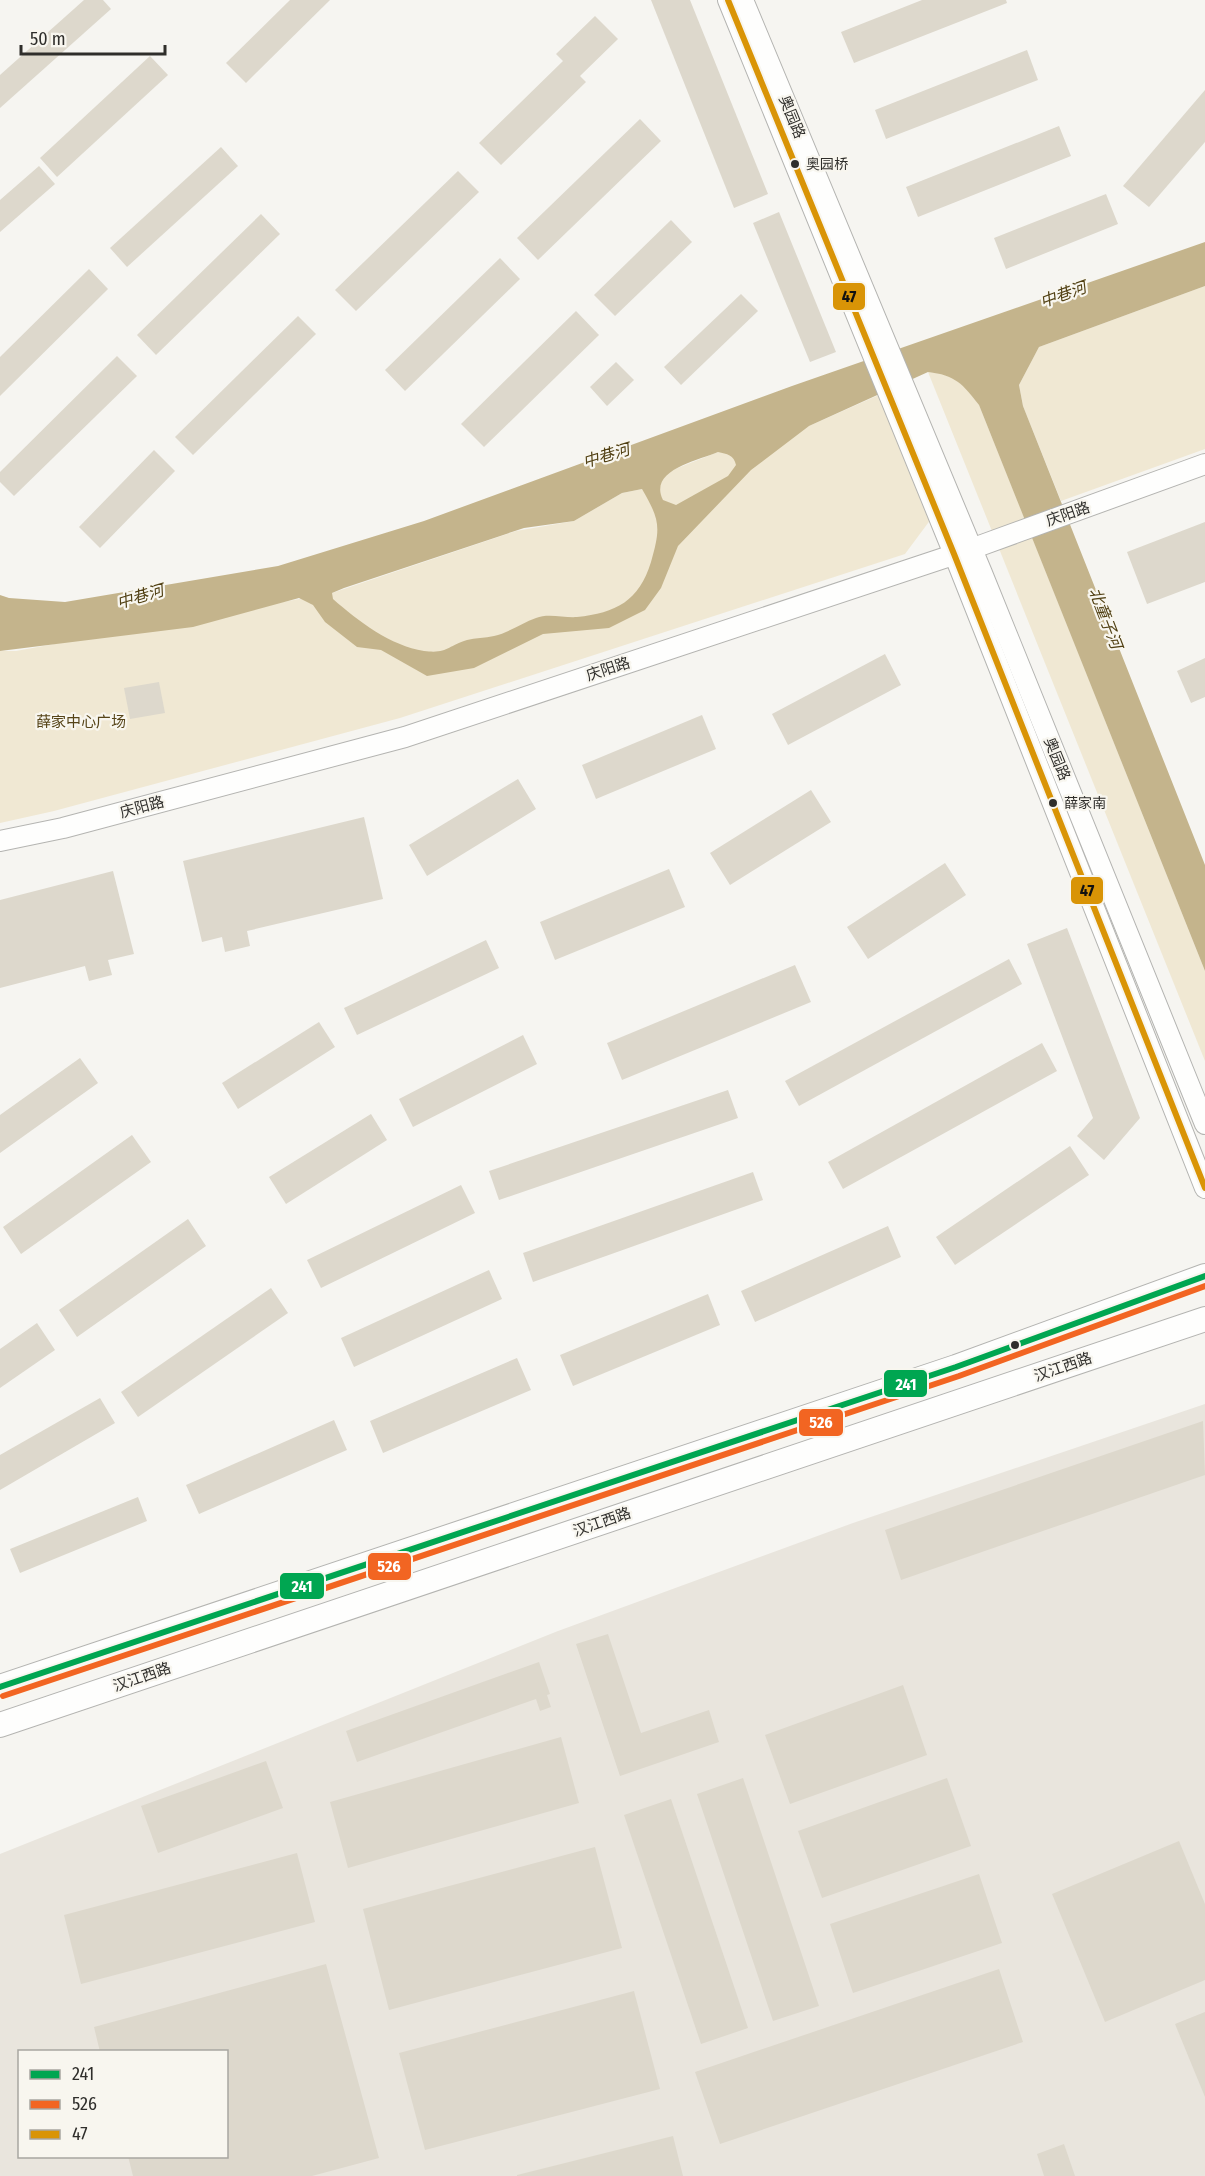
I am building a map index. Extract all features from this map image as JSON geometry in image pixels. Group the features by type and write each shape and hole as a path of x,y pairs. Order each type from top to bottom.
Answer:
{"main road":[{"path":"0,1688 956,1367 1205,1276"},
{"name":"汉江西路","path":"0,1725 1205,1319"}],"street":[{"name":"奥园路","path":"728,0 899,398 1205,1124"},
{"name":"奥园路","path":"743,0 873,338"},
{"name":"庆阳路","path":"0,841 63,828 405,737 963,551 1205,464"},
{"name":"奥园路","path":"963,551 1205,1188"}],"shaded area":[{"path":"1205,1404 1205,2176 0,2176 0,1854 558,1631 853,1523"}],"green space":[{"path":"1205,286 1205,449 1061,501 1023,406 1019,385 1039,347"},
{"path":"928,372 948,374 966,388 979,405 1018,502 1205,971 1205,1061"},
{"name":"薛家中心广场","path":"881,394 931,519 905,554 400,718 54,811 0,823 0,651 16,651 332,593 516,531 574,521 622,493 642,489 670,471 718,452 809,426"}],"water":[{"path":"1205,242 1205,286 1039,347 1019,385 1023,406 1205,865 1205,971 979,405 963,386 945,375 928,372 809,426 751,470 678,546 661,588 645,610 609,628 543,634 474,668 427,676 381,650 357,647 325,622 313,605 299,598 193,627 0,651 0,595 9,598 65,602 278,566 424,521 792,386","holes":["718,452 730,455 734,459 736,465 728,476 676,505 663,500 660,490 662,481 668,474 687,463","642,489 657,524 651,562 646,575 633,595 624,603 603,612 577,617 541,617 499,635 467,640 432,652 399,644 387,638 364,624 333,599 332,593 344,588 524,528 574,521 622,493"]}],"building":[{"path":"84,0 103,0 111,9 0,108 0,75"},
{"path":"290,0 330,0 246,83 226,63"},
{"path":"651,0 690,0 768,194 734,208"},
{"path":"922,0 1006,0 1007,3 854,63 841,32"},
{"path":"595,16 618,39 580,76 586,82 501,165 479,143 563,61 556,54"},
{"path":"1027,50 1038,80 886,139 875,110"},
{"path":"150,56 168,75 57,177 40,158"},
{"path":"1205,90 1205,142 1149,207 1123,186"},
{"path":"640,119 661,141 538,260 517,238"},
{"path":"1059,126 1071,156 918,217 906,187"},
{"path":"221,147 238,166 127,267 110,248"},
{"path":"39,166 55,184 0,232 0,200"},
{"path":"458,171 479,192 356,311 335,290"},
{"path":"1106,194 1118,224 1006,269 994,238"},
{"path":"779,212 836,352 810,362 753,223"},
{"path":"261,214 280,234 156,355 137,335"},
{"path":"671,220 692,242 615,316 594,295"},
{"path":"500,258 520,279 405,391 385,370"},
{"path":"89,269 108,289 0,396 0,357"},
{"path":"741,294 758,311 681,385 664,367"},
{"path":"576,311 599,335 484,447 461,424"},
{"path":"298,316 316,334 193,455 175,437"},
{"path":"117,356 137,376 14,496 0,482 0,472"},
{"path":"616,362 634,380 607,406 590,387"},
{"path":"154,450 175,471 100,548 79,527"},
{"path":"1205,522 1205,582 1147,604 1127,552"},
{"path":"885,654 901,685 788,745 772,714"},
{"path":"1205,658 1205,697 1191,703 1177,671"},
{"path":"159,682 165,713 130,719 124,688"},
{"path":"702,715 716,749 596,799 582,765"},
{"path":"518,779 536,809 427,876 409,845"},
{"path":"811,790 831,822 730,885 710,853"},
{"path":"364,817 383,899 247,931 250,946 225,952 222,937 202,942 183,861"},
{"path":"945,863 966,895 868,959 847,927"},
{"path":"669,869 685,907 555,960 540,922"},
{"path":"113,871 134,954 108,960 112,975 89,981 85,966 0,988 0,900"},
{"path":"1067,928 1140,1118 1104,1160 1077,1136 1093,1118 1027,944"},
{"path":"486,940 499,968 357,1035 344,1008"},
{"path":"1009,959 1022,984 799,1106 785,1081"},
{"path":"795,965 811,1002 622,1080 607,1043"},
{"path":"319,1022 335,1047 238,1109 222,1083"},
{"path":"523,1035 537,1064 413,1127 399,1099"},
{"path":"1042,1043 1057,1071 843,1189 828,1162"},
{"path":"80,1058 98,1083 0,1153 0,1115"},
{"path":"728,1090 738,1118 499,1200 489,1171"},
{"path":"371,1114 387,1140 286,1204 269,1177"},
{"path":"132,1135 151,1162 21,1254 3,1227"},
{"path":"1070,1146 1089,1175 955,1265 936,1237"},
{"path":"753,1172 763,1200 533,1282 523,1253"},
{"path":"461,1185 475,1213 321,1288 307,1260"},
{"path":"188,1219 206,1246 77,1337 59,1310"},
{"path":"888,1226 901,1257 755,1322 741,1291"},
{"path":"489,1270 502,1299 354,1367 341,1338"},
{"path":"271,1288 288,1313 138,1417 121,1392"},
{"path":"708,1294 720,1325 573,1386 560,1355"},
{"path":"37,1323 55,1350 0,1388 0,1349"},
{"path":"517,1358 531,1390 383,1453 370,1421"},
{"path":"100,1398 115,1423 0,1490 0,1455"},
{"path":"334,1420 347,1450 199,1514 186,1485"},
{"path":"1203,1421 1205,1475 901,1580 885,1530"},
{"path":"138,1497 147,1521 20,1573 10,1549"},
{"path":"608,1634 641,1733 709,1710 719,1742 620,1776 576,1644"},
{"path":"539,1662 550,1694 547,1695 551,1707 540,1711 536,1699 357,1762 346,1731"},
{"path":"903,1685 927,1755 790,1804 765,1735"},
{"path":"561,1737 579,1803 348,1868 330,1802"},
{"path":"266,1761 283,1808 158,1853 141,1806"},
{"path":"743,1778 819,2006 773,2021 697,1794"},
{"path":"947,1778 971,1846 822,1898 798,1831"},
{"path":"671,1799 748,2028 701,2044 624,1815"},
{"path":"1179,1841 1205,1904 1205,1980 1105,2022 1052,1894"},
{"path":"595,1847 622,1948 389,2010 363,1909"},
{"path":"297,1853 315,1922 81,1984 64,1915"},
{"path":"979,1874 1002,1943 853,1993 830,1924"},
{"path":"326,1964 379,2158 312,2176 133,2176 128,2158 228,2158 228,2050 100,2050 94,2027"},
{"path":"999,1969 1023,2042 720,2144 695,2072"},
{"path":"634,1991 660,2089 425,2150 399,2053"},
{"path":"1205,2012 1205,2097 1175,2024"},
{"path":"673,2136 683,2176 517,2176 517,2175"},
{"path":"1064,2144 1075,2176 1044,2176 1037,2154"}],"transit line":[{"name":"47","path":"728,0 954,554 1205,1188"},
{"name":"241","path":"0,1687 956,1367 1205,1276"},
{"name":"526","path":"3,1696 959,1376 1205,1286"}],"place":[{"name":"奥园桥","path":"795,164"},
{"name":"薛家南","path":"1053,803"}],"water label":[{"name":"中巷河","path":"1063,294"},
{"name":"中巷河","path":"606,455"},
{"name":"中巷河","path":"140,596"},
{"name":"北童子河","path":"1106,618"}]}
